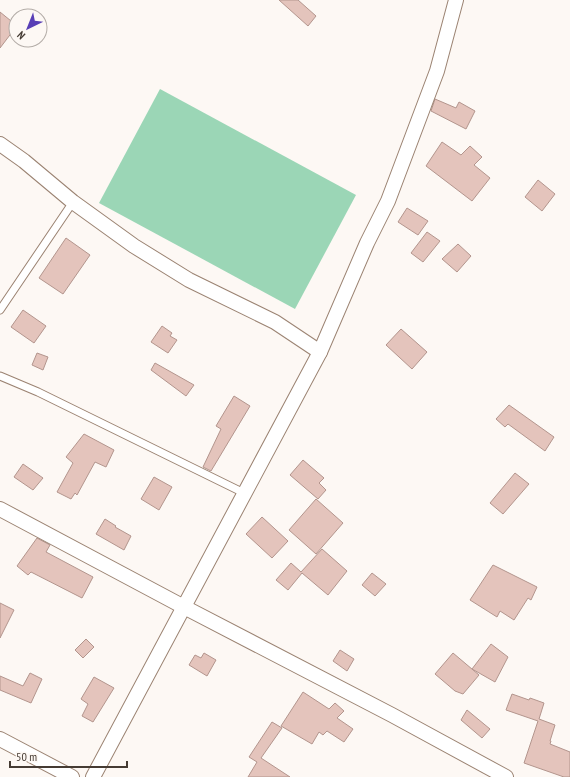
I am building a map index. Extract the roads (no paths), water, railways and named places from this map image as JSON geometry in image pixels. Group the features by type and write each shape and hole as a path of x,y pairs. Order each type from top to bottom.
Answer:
{"street":[{"path":"92,777 320,352 367,243 388,201 437,71 456,0"},
{"path":"0,144 24,161 73,202 134,246 183,276 275,322 320,352"},
{"path":"0,509 184,608 392,715 506,777"},
{"path":"0,739 72,777"}],"lane":[{"path":"0,310 73,202"},
{"path":"0,376 38,392 244,493"}]}
